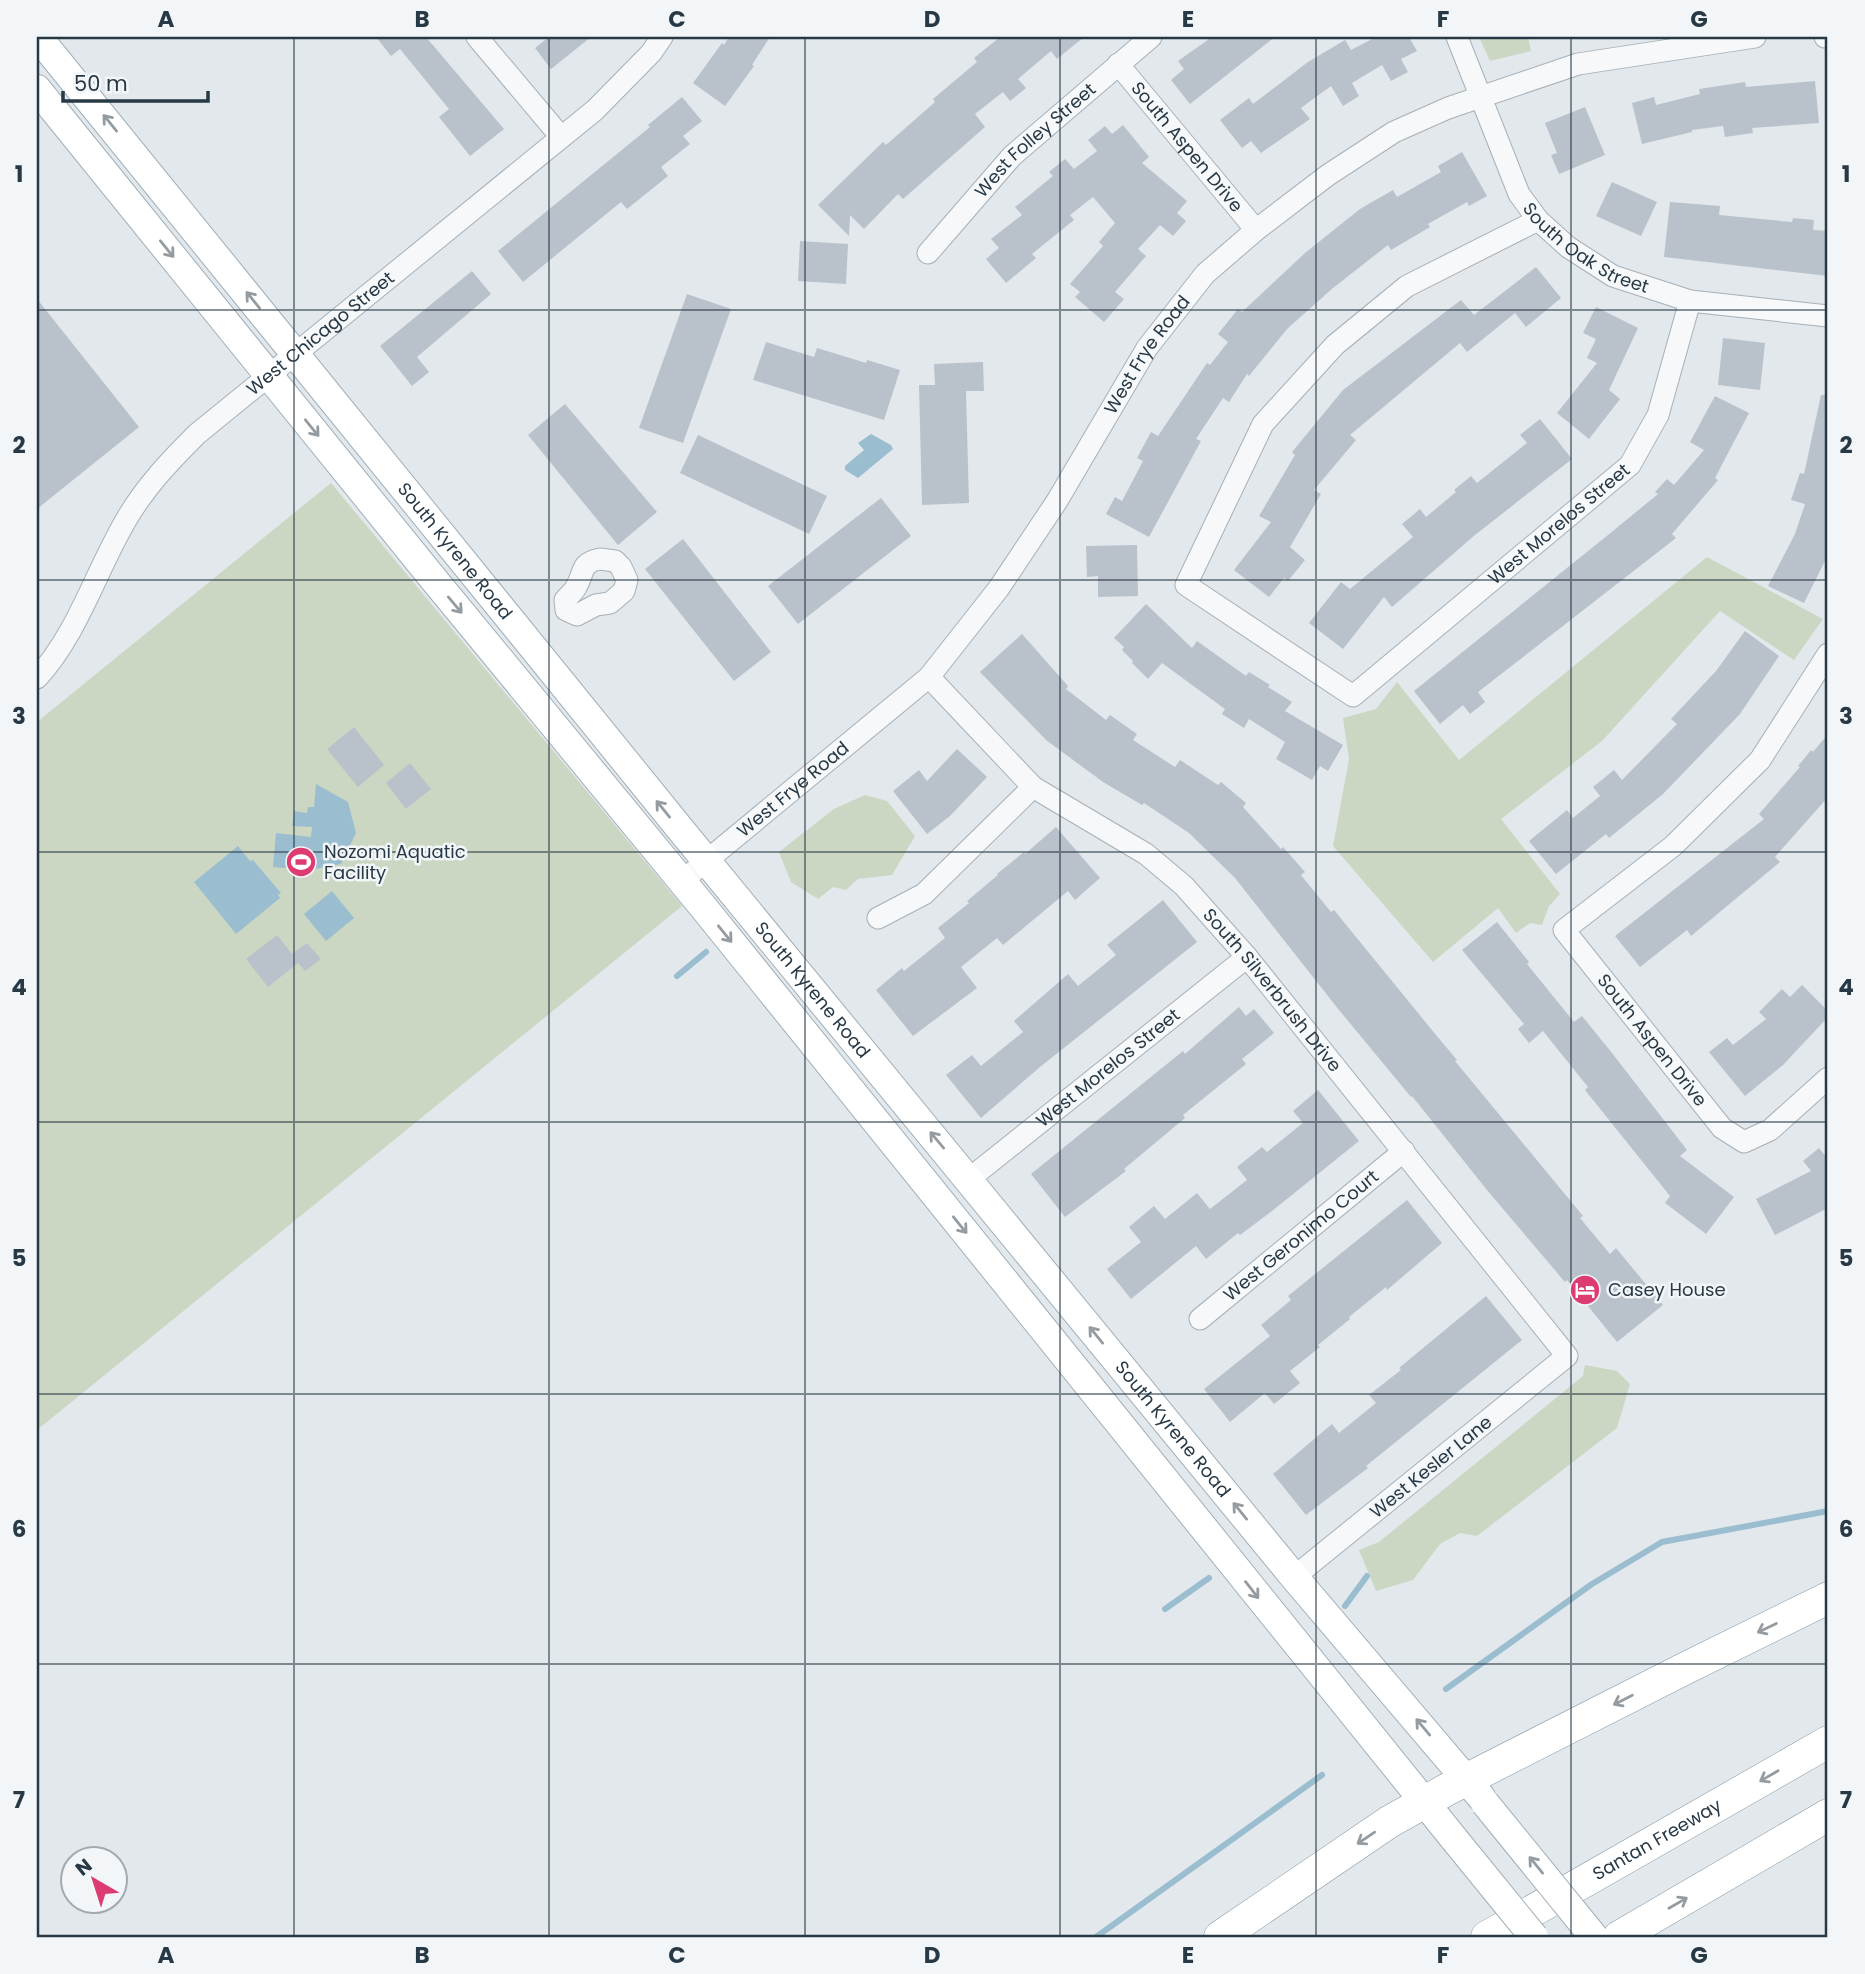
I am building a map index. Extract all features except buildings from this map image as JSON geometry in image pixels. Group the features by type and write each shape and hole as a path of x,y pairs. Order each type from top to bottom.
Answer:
{"highway":[{"path":"1220,1937 1389,1822 1425,1802 1476,1791 1828,1598"},
{"name":"Santan Freeway","path":"1487,1937 1828,1742"},
{"path":"1619,1937 1828,1815"}],"main road":[{"name":"South Kyrene Road","path":"38,37 706,862 1594,1937"},
{"name":"South Kyrene Road","path":"37,89 682,881 1534,1937"},
{"path":"1134,1441 1163,1451 1246,1550 1294,1577"}],"street":[{"path":"477,37 561,137"},
{"name":"West Chicago Street","path":"37,678 71,632 125,522 165,466 197,434 595,110 663,37"},
{"name":"West Folley Street","path":"928,253 1012,156 1151,37"},
{"name":"South Oak Street","path":"1457,37 1519,194 1538,220 1568,247 1613,276 1690,301 1828,316"},
{"name":"West Frye Road","path":"682,881 929,677 999,589 1043,523 1147,348 1205,274 1256,230 1328,175 1394,132 1480,96 1578,64 1673,43 1755,37"},
{"name":"South Aspen Drive","path":"1118,64 1256,230"},
{"name":"West Morelos Street","path":"1538,220 1407,286 1335,345 1263,424 1186,585 1353,696 1630,465 1658,415 1690,301"},
{"name":"South Aspen Drive","path":"1828,654 1760,760 1673,846 1564,930 1722,1128 1744,1142 1770,1130 1828,1078"},
{"name":"South Silverbrush Drive","path":"929,677 1033,787 1146,854 1184,886 1247,957 1567,1356"},
{"path":"878,918 924,894 1033,787"},
{"name":"West Morelos Street","path":"969,1179 1247,957"},
{"name":"West Geronimo Court","path":"1200,1319 1404,1152"},
{"name":"West Kesler Lane","path":"1294,1577 1567,1356"}],"green space":[{"path":"1479,37 1528,37 1531,51 1490,61"},
{"path":"331,483 682,906 37,1430 37,722"},
{"path":"1707,557 1823,619 1794,660 1720,611 1602,741 1501,819 1560,894 1549,906 1542,925 1530,923 1516,933 1498,908 1433,962 1333,846 1349,759 1343,718 1376,709 1397,682 1459,760"},
{"path":"865,795 887,801 915,836 892,875 858,879 846,890 833,887 818,899 791,882 779,852 834,809"},
{"path":"1585,1365 1617,1371 1630,1384 1617,1428 1477,1536 1460,1533 1440,1544 1413,1580 1376,1591 1359,1550 1379,1542 1583,1376"}],"water":[{"path":"871,434 891,445 893,449 858,478 845,470 845,466 864,450 858,443"},
{"path":"316,784 348,802 356,833 341,864 310,870 273,867 276,833 311,837 312,827 292,826 294,811 307,813 308,807 314,807"},
{"path":"238,846 281,893 278,895 280,898 236,934 194,882"},
{"path":"332,891 354,918 326,941 304,914"}],"waterway":[{"path":"677,976 706,952"},
{"path":"1446,1689 1592,1584 1662,1542 1828,1511"},
{"path":"1345,1606 1367,1576"},
{"path":"1165,1609 1209,1578"},
{"path":"1096,1937 1322,1775"}],"place":[{"name":"Nozomi Aquatic Facility","path":"301,862"},
{"name":"Casey House","path":"1585,1290"}]}
